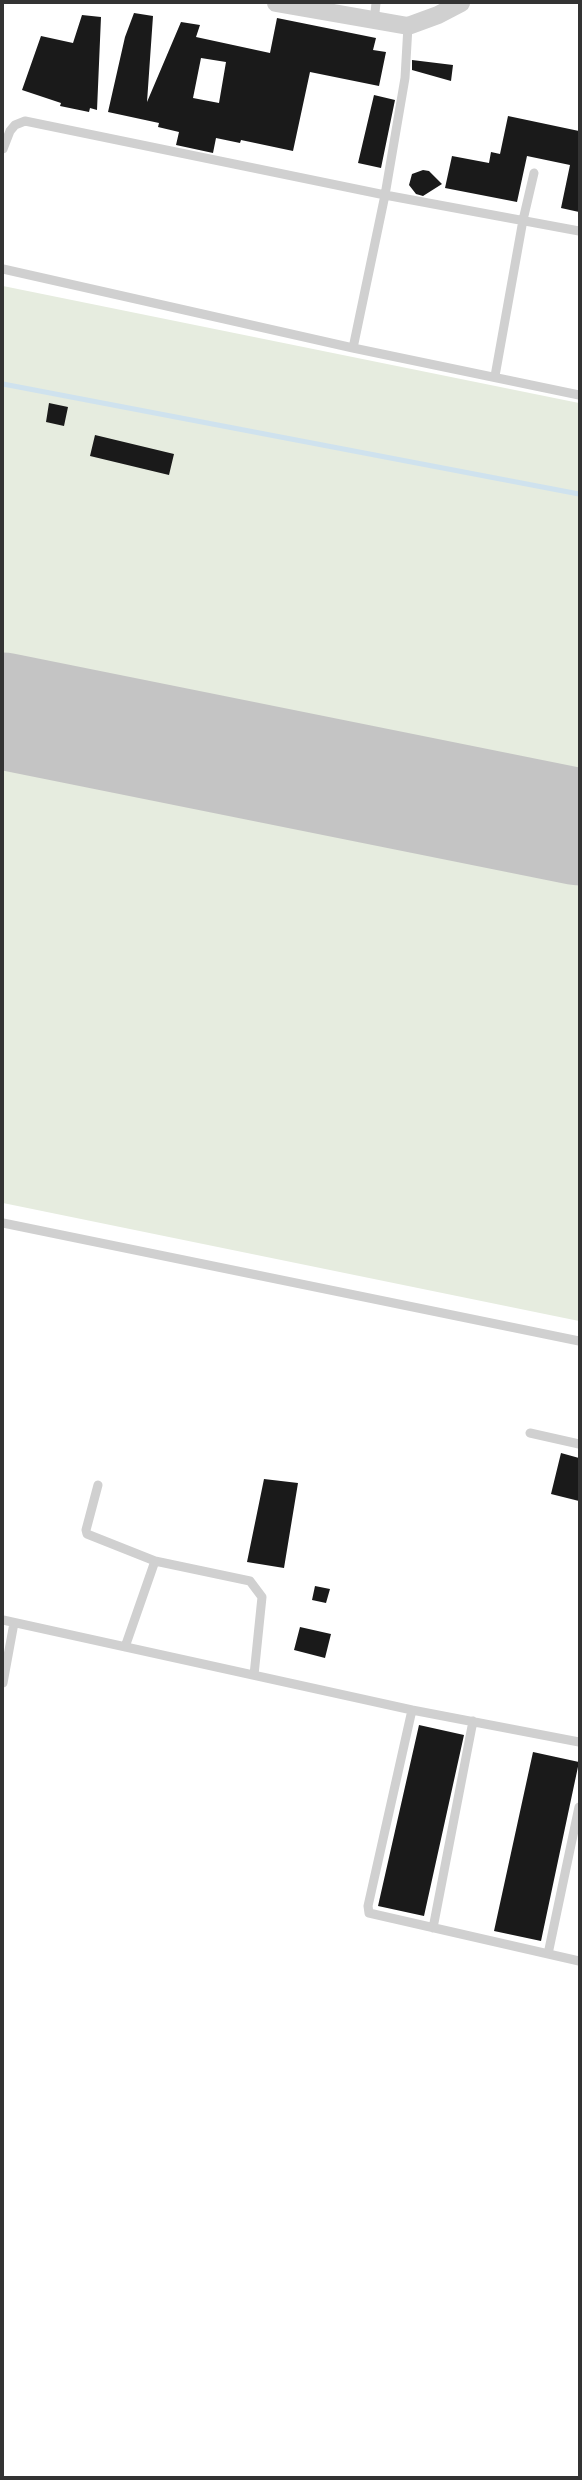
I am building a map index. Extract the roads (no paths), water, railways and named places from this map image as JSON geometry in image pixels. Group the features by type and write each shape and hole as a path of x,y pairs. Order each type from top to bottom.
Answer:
{"street":[{"path":"276,3 374,22 408,26 438,15 461,3"}],"lane":[{"path":"374,22 376,3"},
{"path":"353,348 385,195 405,78 408,26"},
{"path":"3,149 10,131 15,125 24,121 385,195 579,231"},
{"path":"495,376 523,220 534,173"},
{"path":"3,269 353,348 579,394"},
{"path":"3,1223 579,1341"},
{"path":"530,1434 579,1444"},
{"path":"98,1485 86,1530 88,1534 155,1561 250,1581 262,1597 254,1675"},
{"path":"125,1647 155,1561"},
{"path":"3,1620 412,1710 579,1742"},
{"path":"3,1683 14,1622"},
{"path":"412,1710 368,1910 369,1914 579,1961"},
{"path":"434,1928 473,1721"},
{"path":"548,1954 579,1806"}],"waterway":[{"path":"3,384 579,494"}]}
